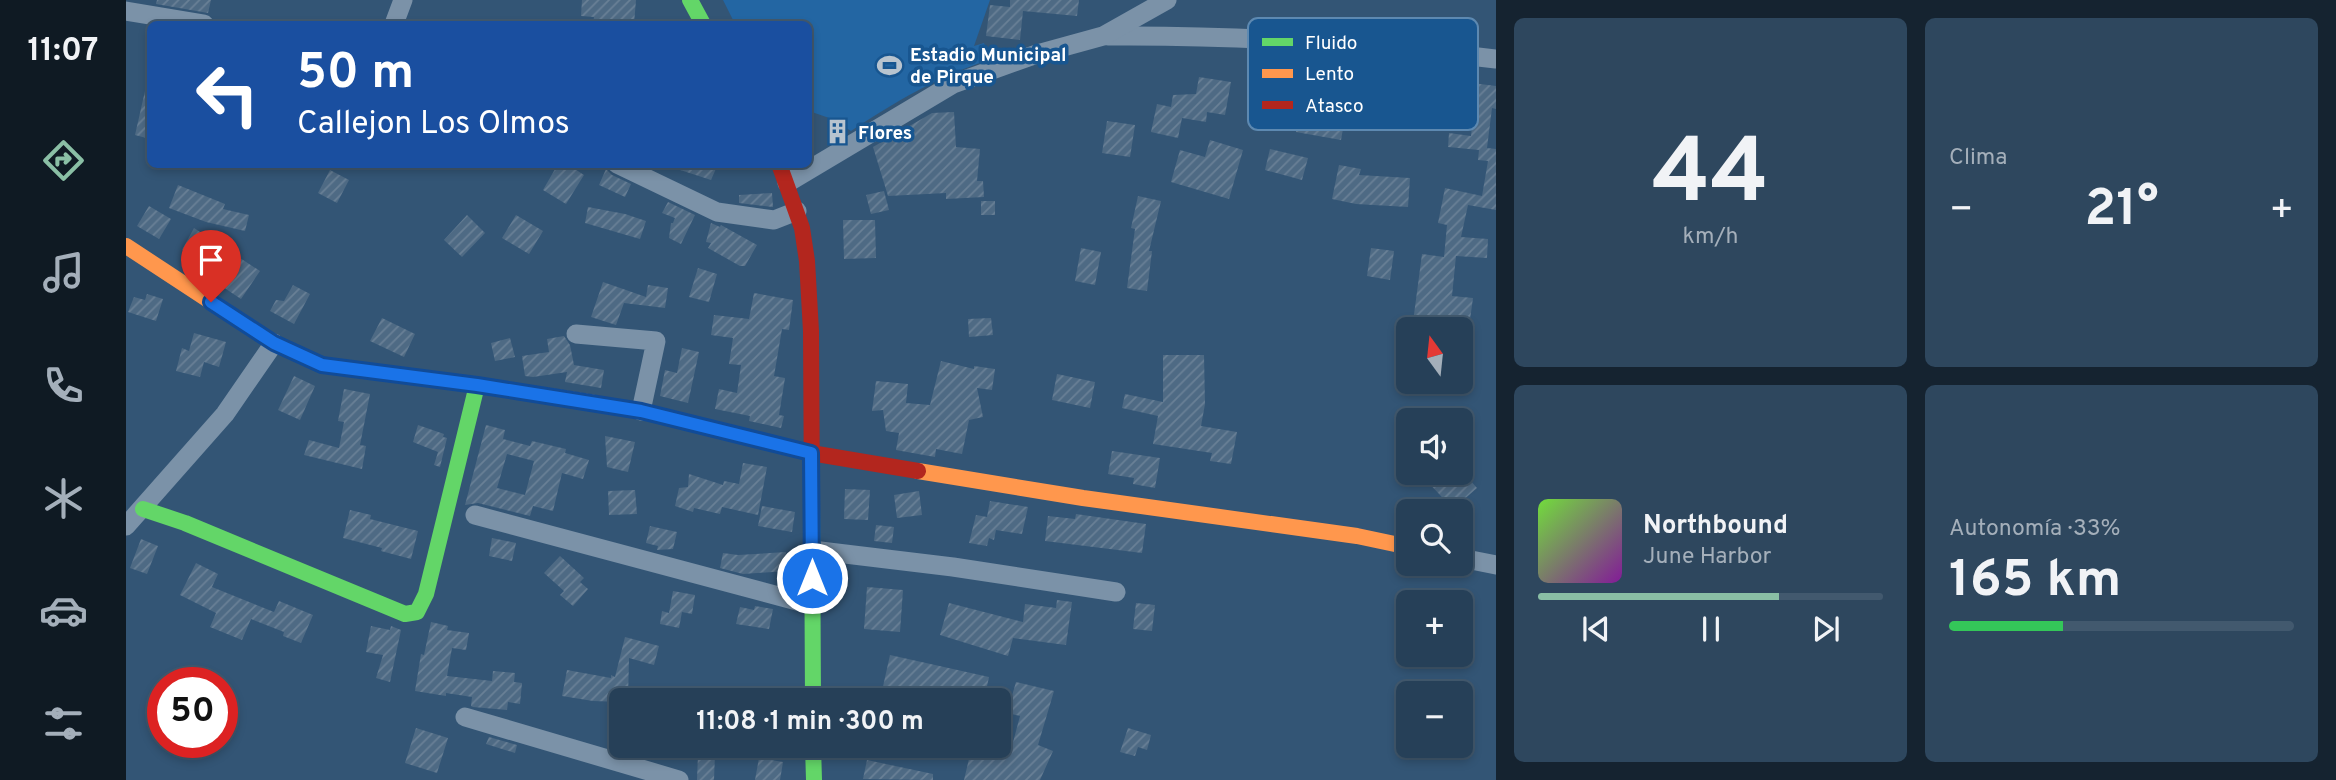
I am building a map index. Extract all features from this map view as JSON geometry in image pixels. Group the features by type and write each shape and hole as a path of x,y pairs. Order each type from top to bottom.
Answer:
{"street":[{"path":"395,21 403,0"},
{"path":"1103,36 1167,0"},
{"path":"126,12 190,21"},
{"path":"787,183 953,84 1034,55 1103,36 1169,34 1248,38"},
{"path":"1478,57 1496,59"},
{"path":"625,168 717,212 774,220 797,211"},
{"path":"781,168 797,211 807,261 811,331 813,688"},
{"path":"126,246 274,343 322,365 477,385 641,411 811,453 1083,498 1357,536 1396,544"},
{"path":"576,334 656,341 641,411"},
{"path":"126,527 225,414 274,343"},
{"path":"143,509 185,523 405,614 417,611 426,594 477,385"},
{"path":"475,515 812,605"},
{"path":"812,550 953,567 1116,592"},
{"path":"1473,560 1496,565"},
{"path":"464,716 679,780"},
{"path":"813,758 814,780"}],"shaded area":[{"name":"Estadio Municipal de Pirque","path":"723,0 990,0 974,46 984,43 989,60 917,91 851,131 832,119 812,112 812,21 734,21"}],"building":[{"path":"157,0 211,0 208,13 156,4"},
{"path":"582,0 636,0 634,21 593,21 594,17 581,16"},
{"path":"1010,0 1079,0 1077,16 1023,11 1020,40 986,36 990,5 1010,7"},
{"path":"1199,77 1231,82 1225,115 1207,112 1206,122 1182,118 1178,138 1151,132 1157,104 1171,107 1173,95 1196,94"},
{"path":"1478,84 1496,86 1496,109 1492,108 1487,148 1496,149 1496,210 1468,205 1461,237 1488,239 1487,258 1456,256 1452,296 1473,298 1470,317 1414,317 1422,254 1444,257 1447,225 1438,223 1445,188 1482,196 1488,161 1478,160 1479,150 1448,147 1449,133 1471,136 1472,130 1478,130"},
{"path":"145,91 147,91 147,138 135,135"},
{"path":"954,112 956,147 980,149 977,181 983,181 984,197 946,199 946,193 888,196 873,147 932,113"},
{"path":"1107,121 1135,125 1130,157 1102,153"},
{"path":"1296,130 1343,130 1341,140"},
{"path":"1210,140 1243,150 1229,199 1171,182 1180,150 1205,157"},
{"path":"1270,149 1308,158 1302,180 1265,170"},
{"path":"1339,165 1361,169 1359,175 1410,178 1408,207 1356,204 1332,199"},
{"path":"556,168 573,168 584,175 566,204 543,190"},
{"path":"674,168 716,168 711,180"},
{"path":"606,169 631,184 625,197 599,185"},
{"path":"330,170 349,180 337,203 318,193"},
{"path":"178,185 225,204 223,209 249,215 245,231 206,222 169,208"},
{"path":"884,191 889,210 871,214 866,195"},
{"path":"772,193 773,207 739,203 739,195"},
{"path":"1138,196 1161,201 1149,251 1152,251 1147,291 1127,288 1135,229 1131,228"},
{"path":"981,201 995,201 995,215 981,215"},
{"path":"668,202 695,215 681,244 669,238 671,223 675,218 662,213"},
{"path":"149,206 171,219 159,239 137,226"},
{"path":"588,207 646,221 640,239 585,223"},
{"path":"467,215 485,233 462,257 444,240"},
{"path":"516,215 543,231 529,254 502,238"},
{"path":"843,220 875,220 876,258 844,259"},
{"path":"711,223 720,227 721,225 757,245 745,266 740,266 708,248 711,243 706,242"},
{"path":"194,228 260,271 241,299 220,285 226,276 182,250"},
{"path":"1081,248 1101,252 1095,285 1075,281"},
{"path":"1371,248 1394,251 1390,280 1367,276"},
{"path":"698,268 717,274 709,302 689,297"},
{"path":"603,282 646,297 648,285 668,288 665,308 624,303 616,325 591,317"},
{"path":"293,285 310,294 294,324 270,311 276,300 284,301"},
{"path":"754,293 793,300 789,330 782,329 774,376 785,378 779,415 784,416 781,428 749,421 750,416 715,409 719,389 737,393 741,365 729,364 733,338 711,335 714,315 749,319"},
{"path":"147,294 163,299 156,321 128,312 134,297 145,300"},
{"path":"382,318 415,334 404,357 370,341"},
{"path":"991,318 993,335 969,337 968,319"},
{"path":"194,333 226,342 219,367 204,362 200,377 176,371 182,348 189,351"},
{"path":"564,336 570,345 574,365 604,370 601,388 565,382 567,372 525,376 522,356 549,352 547,339"},
{"path":"510,338 515,357 495,361 491,343"},
{"path":"682,348 699,352 688,403 660,396 665,370 677,373"},
{"path":"1163,355 1204,355 1205,404 1201,426 1237,432 1231,464 1210,461 1212,453 1153,444 1158,416 1122,408 1125,394 1163,402"},
{"path":"941,361 974,369 974,366 995,369 992,390 977,388 983,417 969,420 962,454 936,449 935,457 896,450 899,433 886,431 883,410 872,411 876,381 908,384 906,403 930,405"},
{"path":"1057,374 1095,382 1090,408 1052,400"},
{"path":"294,376 315,386 300,420 278,410"},
{"path":"344,389 370,394 360,445 366,446 362,469 304,455 309,440 339,448 344,422 338,421"},
{"path":"418,425 444,434 443,437 447,438 440,467 434,465 438,452 413,442"},
{"path":"486,425 505,430 503,439 530,446 532,441 566,449 565,453 589,460 583,479 562,473 553,511 533,506 530,516 478,503 465,505","holes":["507,454 534,461 525,495 497,488"]},
{"path":"605,436 635,442 628,472 607,467"},
{"path":"1112,451 1160,458 1155,488 1133,484 1134,478 1108,474"},
{"path":"743,463 767,467 758,515 722,507 720,514 694,508 693,512 675,506 679,488 688,487 689,474 723,485 724,481 739,484"},
{"path":"1473,483 1477,488 1464,499 1444,499 1431,485"},
{"path":"845,489 870,490 868,520 844,519"},
{"path":"635,490 637,514 609,515 608,491"},
{"path":"919,491 922,515 897,518 894,495"},
{"path":"990,501 1028,507 1022,534 996,530 994,540 989,538 987,546 969,543 976,515 987,517"},
{"path":"762,506 795,512 792,532 758,526"},
{"path":"350,510 371,515 370,519 418,531 411,559 343,538"},
{"path":"1076,514 1146,524 1142,553 1045,541 1048,516 1075,519"},
{"path":"876,525 894,527 892,543 874,541"},
{"path":"650,526 677,532 673,549 657,550 658,546 646,543"},
{"path":"492,538 516,543 512,561 489,556"},
{"path":"141,539 158,546 147,574 130,568"},
{"path":"786,552 787,571 743,574 720,568 723,553 738,555"},
{"path":"560,556 584,578 580,582 588,589 573,606 560,595 564,591 544,573"},
{"path":"196,563 218,574 212,587 274,612 279,601 313,615 301,643 283,636 284,632 251,619 242,640 210,627 216,613 180,595"},
{"path":"867,587 903,590 900,632 864,629"},
{"path":"673,591 695,595 692,614 682,612 679,628 660,624 662,611 669,613"},
{"path":"1057,600 1072,602 1066,645 1013,638 1008,656 940,635 949,603 1023,622 1025,604 1056,608"},
{"path":"1136,603 1155,605 1152,631 1133,629"},
{"path":"755,606 773,609 769,629 736,624 740,607 754,610"},
{"path":"431,622 448,626 447,630 469,633 466,650 452,648 447,676 492,681 493,671 515,673 514,682 522,683 520,704 508,702 507,710 473,707 472,697 415,691 421,654 424,655"},
{"path":"371,626 390,630 391,626 401,630 390,682 376,678 383,655 366,652"},
{"path":"625,637 659,646 654,665 629,658 628,688 609,688 609,702 562,696 567,670 615,677"},
{"path":"890,655 989,677 987,688 883,688"},
{"path":"1016,682 1054,691 1038,745 1053,751 1040,780 964,780 969,758 1011,758 1011,746 1020,716 1011,714 1011,699"},
{"path":"416,728 448,738 437,773 405,763"},
{"path":"1128,728 1151,735 1147,750 1138,747 1135,756 1120,752"},
{"path":"489,737 517,745 515,753 486,744"},
{"path":"698,758 715,758 714,780 697,780"},
{"path":"759,758 783,762 780,780 755,780"},
{"path":"867,760 933,774 933,780 863,779"}],"traffic: fast":[{"path":"690,0 701,21"},
{"path":"143,509 185,523 405,614 417,612 426,594 477,385"},
{"path":"812,506 813,688"},
{"path":"813,758 814,780"}],"traffic: slow":[{"path":"126,246 274,343 322,365 594,403"},
{"path":"918,471 1083,498 1357,536 1396,544"}],"traffic: jam":[{"path":"780,168 802,228 807,261 811,331 812,506"},
{"path":"594,403 641,411 811,453 918,471"}],"place":[{"name":"Estadio Municipal de Pirque","path":"890,65"},
{"name":"Flores","path":"838,132"}],"route":[{"path":"211,302 274,343 322,365 477,385 641,411 811,453 812,578"}]}
